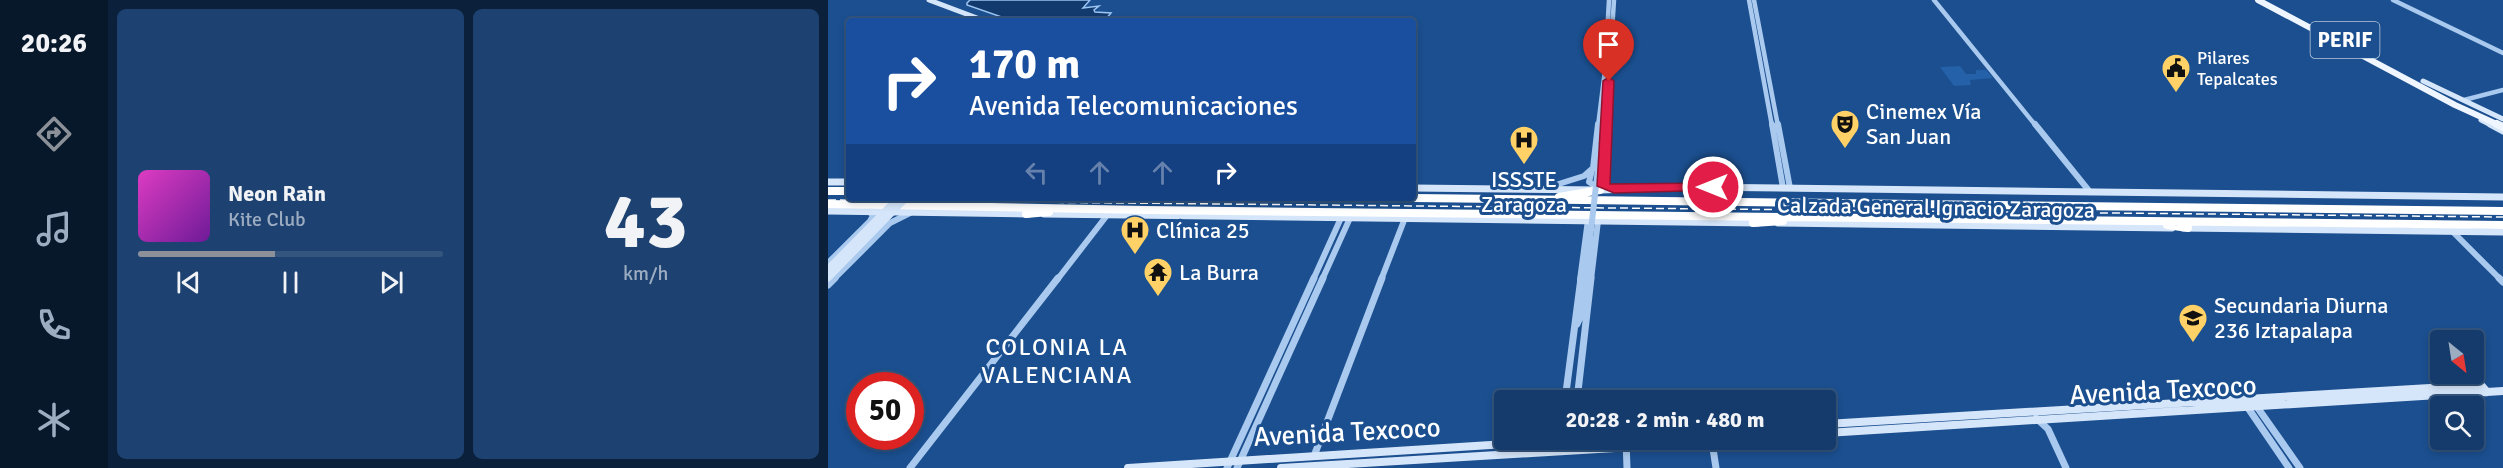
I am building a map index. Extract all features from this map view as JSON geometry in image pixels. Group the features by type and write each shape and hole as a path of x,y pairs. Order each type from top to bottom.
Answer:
{"highway":[{"path":"1532,200 1601,186"},
{"path":"828,191 846,191"},
{"name":"Calzada General Ignacio Zaragoza","path":"1416,198 2503,211"},
{"name":"Calzada General Ignacio Zaragoza","path":"828,204 1145,210 2503,225"},
{"path":"1026,213 1145,210"},
{"path":"1369,212 1444,219"},
{"path":"1753,223 1838,217"},
{"path":"2119,220 2188,228"}],"main road":[{"name":"PERIF","path":"2258,0 2455,105 2503,128"},
{"name":"PERIF","path":"2266,0 2422,81 2503,128"},
{"path":"932,1 977,18"},
{"path":"2422,81 2503,119"},
{"path":"828,182 846,182"},
{"name":"Calzada General Ignacio Zaragoza","path":"1416,188 1538,189 1601,186 1614,189 1786,188 2503,197"},
{"path":"828,269 895,201"},
{"path":"828,278 903,201"},
{"path":"828,211 1108,214 1342,223"},
{"name":"Calzada General Ignacio Zaragoza","path":"1350,218 2503,232"},
{"name":"Avenida Texcoco","path":"1836,432 2077,418 2484,388 2503,391"},
{"name":"Avenida Texcoco","path":"1836,423 2242,400 2252,405"},
{"path":"2073,409 2077,418"},
{"name":"Avenida Texcoco","path":"1128,468 1233,465 1314,456 1360,458 1388,465 1430,455 1494,448"},
{"name":"Avenida Texcoco","path":"1430,455 1572,450"},
{"path":"1388,465 1391,452"},
{"name":"Avenida Texcoco","path":"1281,468 1391,452 1410,460"}],"street":[{"path":"1604,109 1595,169 1589,180 1590,183 1601,186 1609,0"},
{"path":"1576,328 1582,313 1588,235 1604,109 1614,0"},
{"path":"1749,0 1786,188"},
{"path":"1754,0 1786,188"},
{"path":"1934,0 2090,192"},
{"path":"2395,1 2405,0"},
{"path":"2395,1 2503,53"},
{"path":"2464,100 2503,90"},
{"path":"1538,189 1584,176 1595,169"},
{"path":"828,262 868,224 873,217 870,212"},
{"path":"828,285 890,223 901,216 917,213"},
{"path":"910,468 1108,214"},
{"path":"868,224 885,217 891,219 890,223"},
{"path":"1233,465 1342,223 1350,218"},
{"path":"1314,456 1405,218"},
{"path":"1567,390 1576,328 1575,313 1588,235 1588,220"},
{"path":"1578,390 1598,221"},
{"path":"1588,235 1591,230 1596,232"},
{"path":"2453,232 2503,282"},
{"path":"1582,313 1586,327"},
{"path":"2252,405 2289,468"},
{"path":"2252,405 2300,468"},
{"path":"2048,429 2060,410"},
{"path":"2029,411 2048,429 2066,468"},
{"path":"1626,450 1627,468"},
{"path":"1713,450 1716,468"}],"shaded area":[{"path":"970,0 1090,0 1083,8 1099,6 1094,10 1095,12 1111,13 1107,18 1004,18 967,5"},
{"path":"1960,66 1966,74 1976,74 1976,70 1986,70 1993,78 1970,80 1971,85 1954,86 1940,67"}],"railway":[{"path":"828,200 846,200"},
{"path":"927,201 2503,217"}],"place":[{"name":"Pilares Tepalcates","path":"2176,94"},
{"name":"Cinemex Vía San Juan","path":"1845,150"},
{"name":"ISSSTE Zaragoza","path":"1524,166"},
{"name":"Clínica 25","path":"1135,256"},
{"name":"La Burra","path":"1158,298"},
{"name":"Secundaria Diurna 236 Iztapalapa","path":"2193,344"}],"district":[{"name":"COLONIA LA VALENCIANA","path":"1057,361"}],"route":[{"path":"1609,81 1603,186 1614,189 1713,187"}]}
